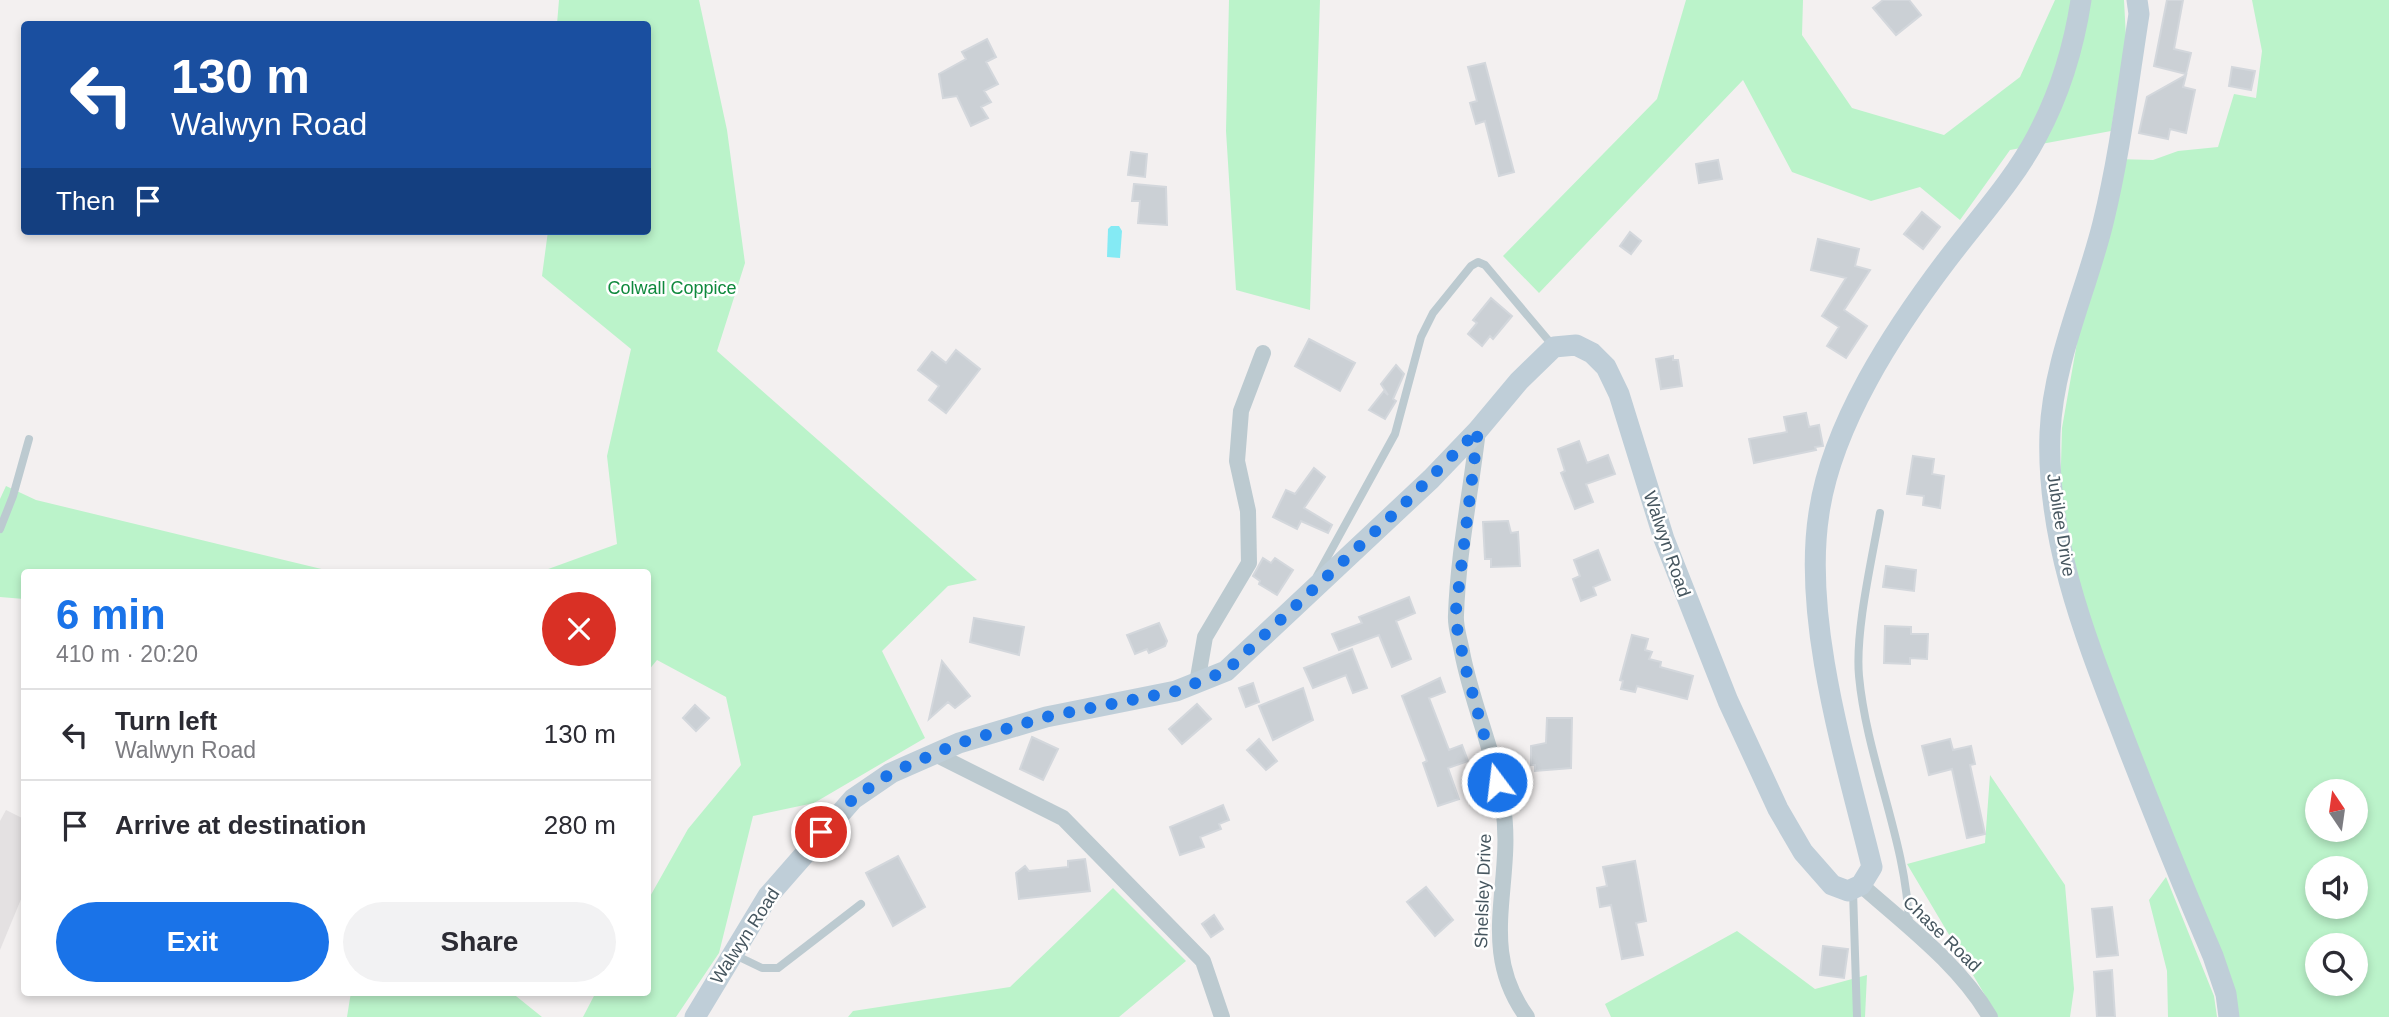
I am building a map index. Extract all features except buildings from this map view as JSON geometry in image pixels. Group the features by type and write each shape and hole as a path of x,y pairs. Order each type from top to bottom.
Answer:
{"main road":[{"path":"1857,886 1872,867 1844,758 1818,611 1816,533 1819,510 1843,436 1890,343 1917,300 2037,136 2060,83 2081,0"},
{"name":"Jubilee Drive","path":"2139,5 2118,147 2103,223 2062,364 2050,432 2052,488 2063,561 2083,631 2213,956 2226,994 2229,1017"},
{"name":"Walwyn Road","path":"695,1017 768,896 853,799 891,773 935,754 1046,717 1129,702 1226,671 1478,430 1519,380 1554,347 1576,345 1592,353 1606,367 1619,394 1664,540 1697,629 1778,809 1818,872 1832,885 1848,891 1857,886"}],"street":[{"path":"1198,682 1205,637 1249,563 1248,511 1237,461 1241,411 1263,353"},
{"name":"Shelsley Drive","path":"1478,430 1455,618 1465,666 1503,805 1507,856 1498,921 1499,950 1504,975 1516,1002 1527,1017"},
{"path":"935,754 1063,818 1203,961 1222,1017"},
{"name":"Chase Road","path":"1857,886 1909,928 1978,996 1990,1017"}],"lane":[{"path":"1308,595 1330,547 1395,434 1421,337 1433,313 1471,266 1478,262 1485,265 1554,347"},
{"path":"0,529 13,496 29,439"},
{"path":"1880,513 1865,607 1859,674 1869,732 1908,895 1909,928"},
{"path":"1857,886 1857,1017"},
{"path":"732,954 762,968 778,968 861,904"}],"shaded area":[{"path":"6,810 21,818 21,899 0,950 0,821"}],"green space":[{"name":"Colwall Coppice","path":"559,0 699,0 727,130 745,263 717,351 977,580 948,586 882,651 925,738 814,803 753,816 719,953 676,1017 583,1017 594,996 651,996 651,895 688,829 741,765 726,697 657,660 651,667 651,569 548,569 617,544 607,456 631,349 542,276 547,235 651,235 651,21 557,21"},
{"path":"1229,0 1320,0 1310,310 1236,290 1226,131"},
{"path":"1686,0 1803,0 1802,35 1852,108 1944,135 2020,77 2055,0 2124,0 2126,38 2111,131 2010,150 1960,220 1920,187 1871,201 1792,172 1743,80 1539,293 1503,256 1657,99"},
{"path":"2252,0 2389,0 2389,1017 2230,1017 2059,536 2062,428 2091,263 2116,159 2153,160 2178,151 2218,147 2234,94 2256,98 2262,51"},
{"path":"6,486 36,500 322,569 21,569 21,599 0,597 0,499"},
{"path":"1990,775 2065,885 2074,989 2070,1017 1998,1017 1907,864 1985,843"},
{"path":"2166,877 2214,996 2217,1017 2168,1017 2167,971 2149,900"},
{"path":"1113,888 1186,961 1119,1017 848,1017 853,1011 1010,987"},
{"path":"1737,931 1815,989 1867,975 1865,1017 1611,1017 1605,1004"},
{"path":"350,996 516,996 542,1017 347,1017"}],"water":[{"path":"1111,226 1119,226 1122,231 1120,258 1107,257 1108,229"}],"route":[{"path":"821,832 853,799 891,773 959,743 1046,717 1176,691 1226,671 1431,479 1478,430 1455,618 1465,666 1497,782"}]}
